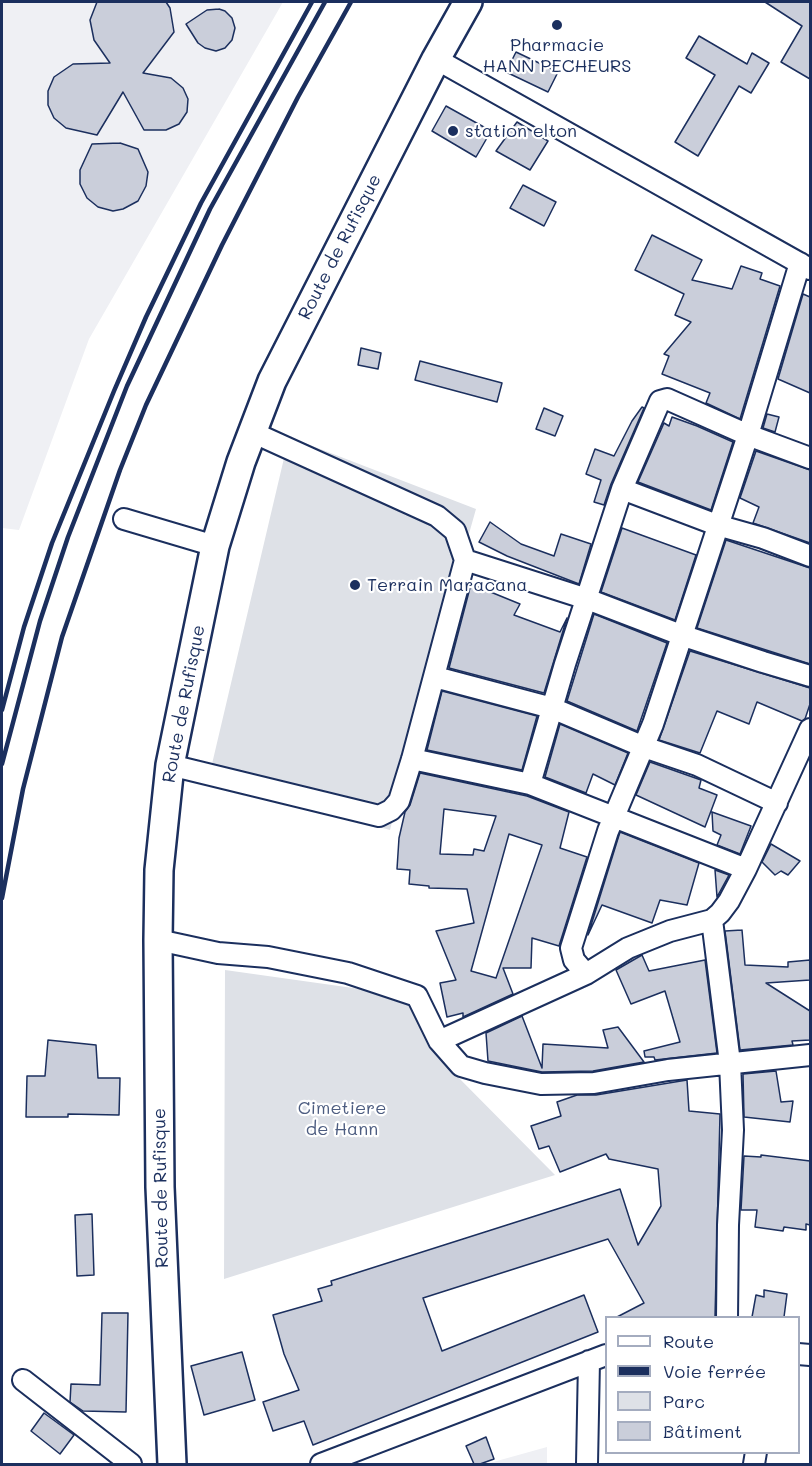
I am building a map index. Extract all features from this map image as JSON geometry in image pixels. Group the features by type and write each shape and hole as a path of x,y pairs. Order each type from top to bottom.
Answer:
{"main road":[{"name":"Route de Rufisque","path":"172,1464 160,1187 158,940 159,870 170,765 215,546 252,432 272,381 436,58 468,2"}],"street":[{"path":"436,58 805,267 644,747 608,831 571,948 573,960 586,974"},
{"path":"530,784 622,489 660,401 667,399 748,435 810,458"},
{"path":"170,765 380,816 391,810 399,801 412,759 465,560 455,531 437,516 252,432"},
{"path":"622,489 717,525 763,538 810,556"},
{"path":"124,519 215,546"},
{"path":"465,560 587,599 763,663 810,676"},
{"path":"435,677 552,708 644,747 697,765 777,802"},
{"path":"439,1041 586,974 628,948 670,931 712,920 729,901 746,869 777,802 806,750 810,729"},
{"path":"412,759 530,784 746,869"},
{"path":"712,920 730,1063 733,1130 728,1225 727,1316"},
{"path":"158,940 218,953 268,957 348,973 417,996 439,1041 461,1066 542,1084 594,1083 668,1070 810,1055"},
{"path":"321,1464 598,1358 587,1464"},
{"path":"23,1380 131,1464"}],"shaded area":[{"path":"2,2 283,2 89,339 19,530 2,528"},
{"path":"547,1447 547,1464 486,1464"}],"green space":[{"name":"Terrain Maracana","path":"289,437 476,509 431,668 390,830 208,781"},
{"name":"Cimetiere de Hann","path":"225,970 410,996 450,1069 555,1175 224,1279"}],"building":[{"path":"97,2 166,2 170,8 174,32 143,73 171,78 183,88 188,99 187,112 179,124 166,130 144,130 123,92 97,135 66,128 54,118 48,105 48,91 54,77 73,64 110,63 94,40 90,20"},
{"path":"765,2 810,2 810,79 781,62 802,26"},
{"path":"219,9 232,18 235,28 232,40 225,48 216,51 198,43 186,24 207,10"},
{"path":"699,36 747,64 752,53 769,63 751,93 739,86 698,156 675,142 715,75 686,58"},
{"path":"516,52 558,72 548,92 506,72"},
{"path":"446,106 491,131 476,157 432,131"},
{"path":"517,122 548,141 530,170 496,151"},
{"path":"120,143 138,149 148,172 146,186 138,201 123,209 113,211 98,207 87,198 80,184 80,170 92,144"},
{"path":"523,185 556,202 544,226 510,208"},
{"path":"652,235 702,260 692,280 732,289 741,266 762,273 760,279 780,286 740,419 706,403 710,393 662,374 669,356 664,354 691,322 675,315 684,294 635,270"},
{"path":"803,294 810,297 810,393 778,379"},
{"path":"361,348 381,353 378,369 358,365"},
{"path":"420,361 502,383 497,402 415,380"},
{"path":"642,407 644,408 604,505 594,502 601,480 586,474 595,449 614,456"},
{"path":"544,408 563,416 555,436 536,429"},
{"path":"767,414 779,417 775,432 763,428"},
{"path":"672,417 733,442 711,510 638,482 664,423 669,426"},
{"path":"756,451 810,470 810,543 753,523 759,507 740,498"},
{"path":"490,522 521,544 554,556 561,534 591,544 579,584 507,556 479,542"},
{"path":"622,528 696,555 675,620 601,592"},
{"path":"726,540 810,568 810,664 697,628"},
{"path":"471,584 520,604 514,615 560,632 567,618 544,693 449,668"},
{"path":"594,614 667,643 637,731 567,701"},
{"path":"690,651 810,688 810,704 805,719 802,721 757,702 749,724 717,711 700,753 659,740"},
{"path":"442,691 537,716 522,770 427,750"},
{"path":"560,724 628,753 615,785 593,774 586,793 545,777"},
{"path":"650,762 701,780 699,788 717,795 705,827 636,795"},
{"path":"420,773 527,796 569,812 560,848 587,857 559,946 532,938 531,968 503,968 513,994 463,1017 463,1013 447,1017 440,983 456,980 436,931 474,923 467,889 429,888 429,886 409,884 410,870 397,869 399,838 405,812 410,805","holes":["444,809 496,816 484,851 474,849 473,855 440,854","509,834 542,845 496,978 471,971"]},
{"path":"712,812 751,826 740,854 717,845 721,835 713,831"},
{"path":"620,832 699,863 687,905 660,900 652,923 602,905 588,935"},
{"path":"771,844 800,861 788,875 781,871 775,875 762,862"},
{"path":"715,870 729,875 717,897"},
{"path":"742,930 745,965 788,967 788,962 810,960 810,980 766,983 810,1011 810,1040 792,1041 793,1045 740,1050 725,931"},
{"path":"642,955 649,971 705,960 717,1053 655,1060 654,1057 645,1057 644,1051 680,1042 665,991 631,1004 616,970"},
{"path":"522,1016 542,1068 543,1044 608,1048 603,1030 618,1027 644,1062 593,1071 542,1072 488,1061 486,1033"},
{"path":"48,1040 96,1045 98,1078 120,1078 119,1115 68,1114 68,1117 26,1117 27,1076 45,1076"},
{"path":"776,1071 781,1102 793,1101 790,1122 744,1117 743,1074"},
{"path":"687,1080 689,1111 720,1114 715,1316 619,1316 644,1303 608,1239 423,1298 442,1351 584,1295 598,1332 313,1445 304,1421 273,1431 263,1402 299,1390 284,1354 273,1315 322,1301 318,1289 332,1285 331,1281 620,1189 638,1245 661,1206 658,1169 609,1159 606,1154 560,1172 549,1146 539,1149 531,1126 561,1116 557,1102 577,1095 596,1095"},
{"path":"761,1155 810,1161 810,1225 806,1224 806,1230 784,1227 783,1231 755,1227 757,1210 741,1210 744,1156 761,1157"},
{"path":"92,1214 94,1275 77,1276 75,1215"},
{"path":"764,1290 787,1294 784,1316 752,1316 756,1295 764,1297"},
{"path":"102,1313 128,1313 126,1412 83,1411 70,1402 71,1384 100,1385"},
{"path":"242,1352 255,1400 204,1415 191,1366"},
{"path":"44,1413 74,1435 60,1454 31,1431"},
{"path":"486,1437 494,1459 474,1464 466,1446"}],"railway":[{"path":"2,710 24,627 52,543 146,317 201,203 312,2"},
{"path":"2,764 40,621 68,537 127,386 210,209 325,2"},
{"path":"2,898 23,789 62,637 120,470 146,405 222,245 298,97 351,2"}],"place":[{"name":"Pharmacie HANN PECHEURS","path":"557,25"},
{"name":"station elton","path":"453,131"},
{"name":"Terrain Maracana","path":"355,585"}]}
